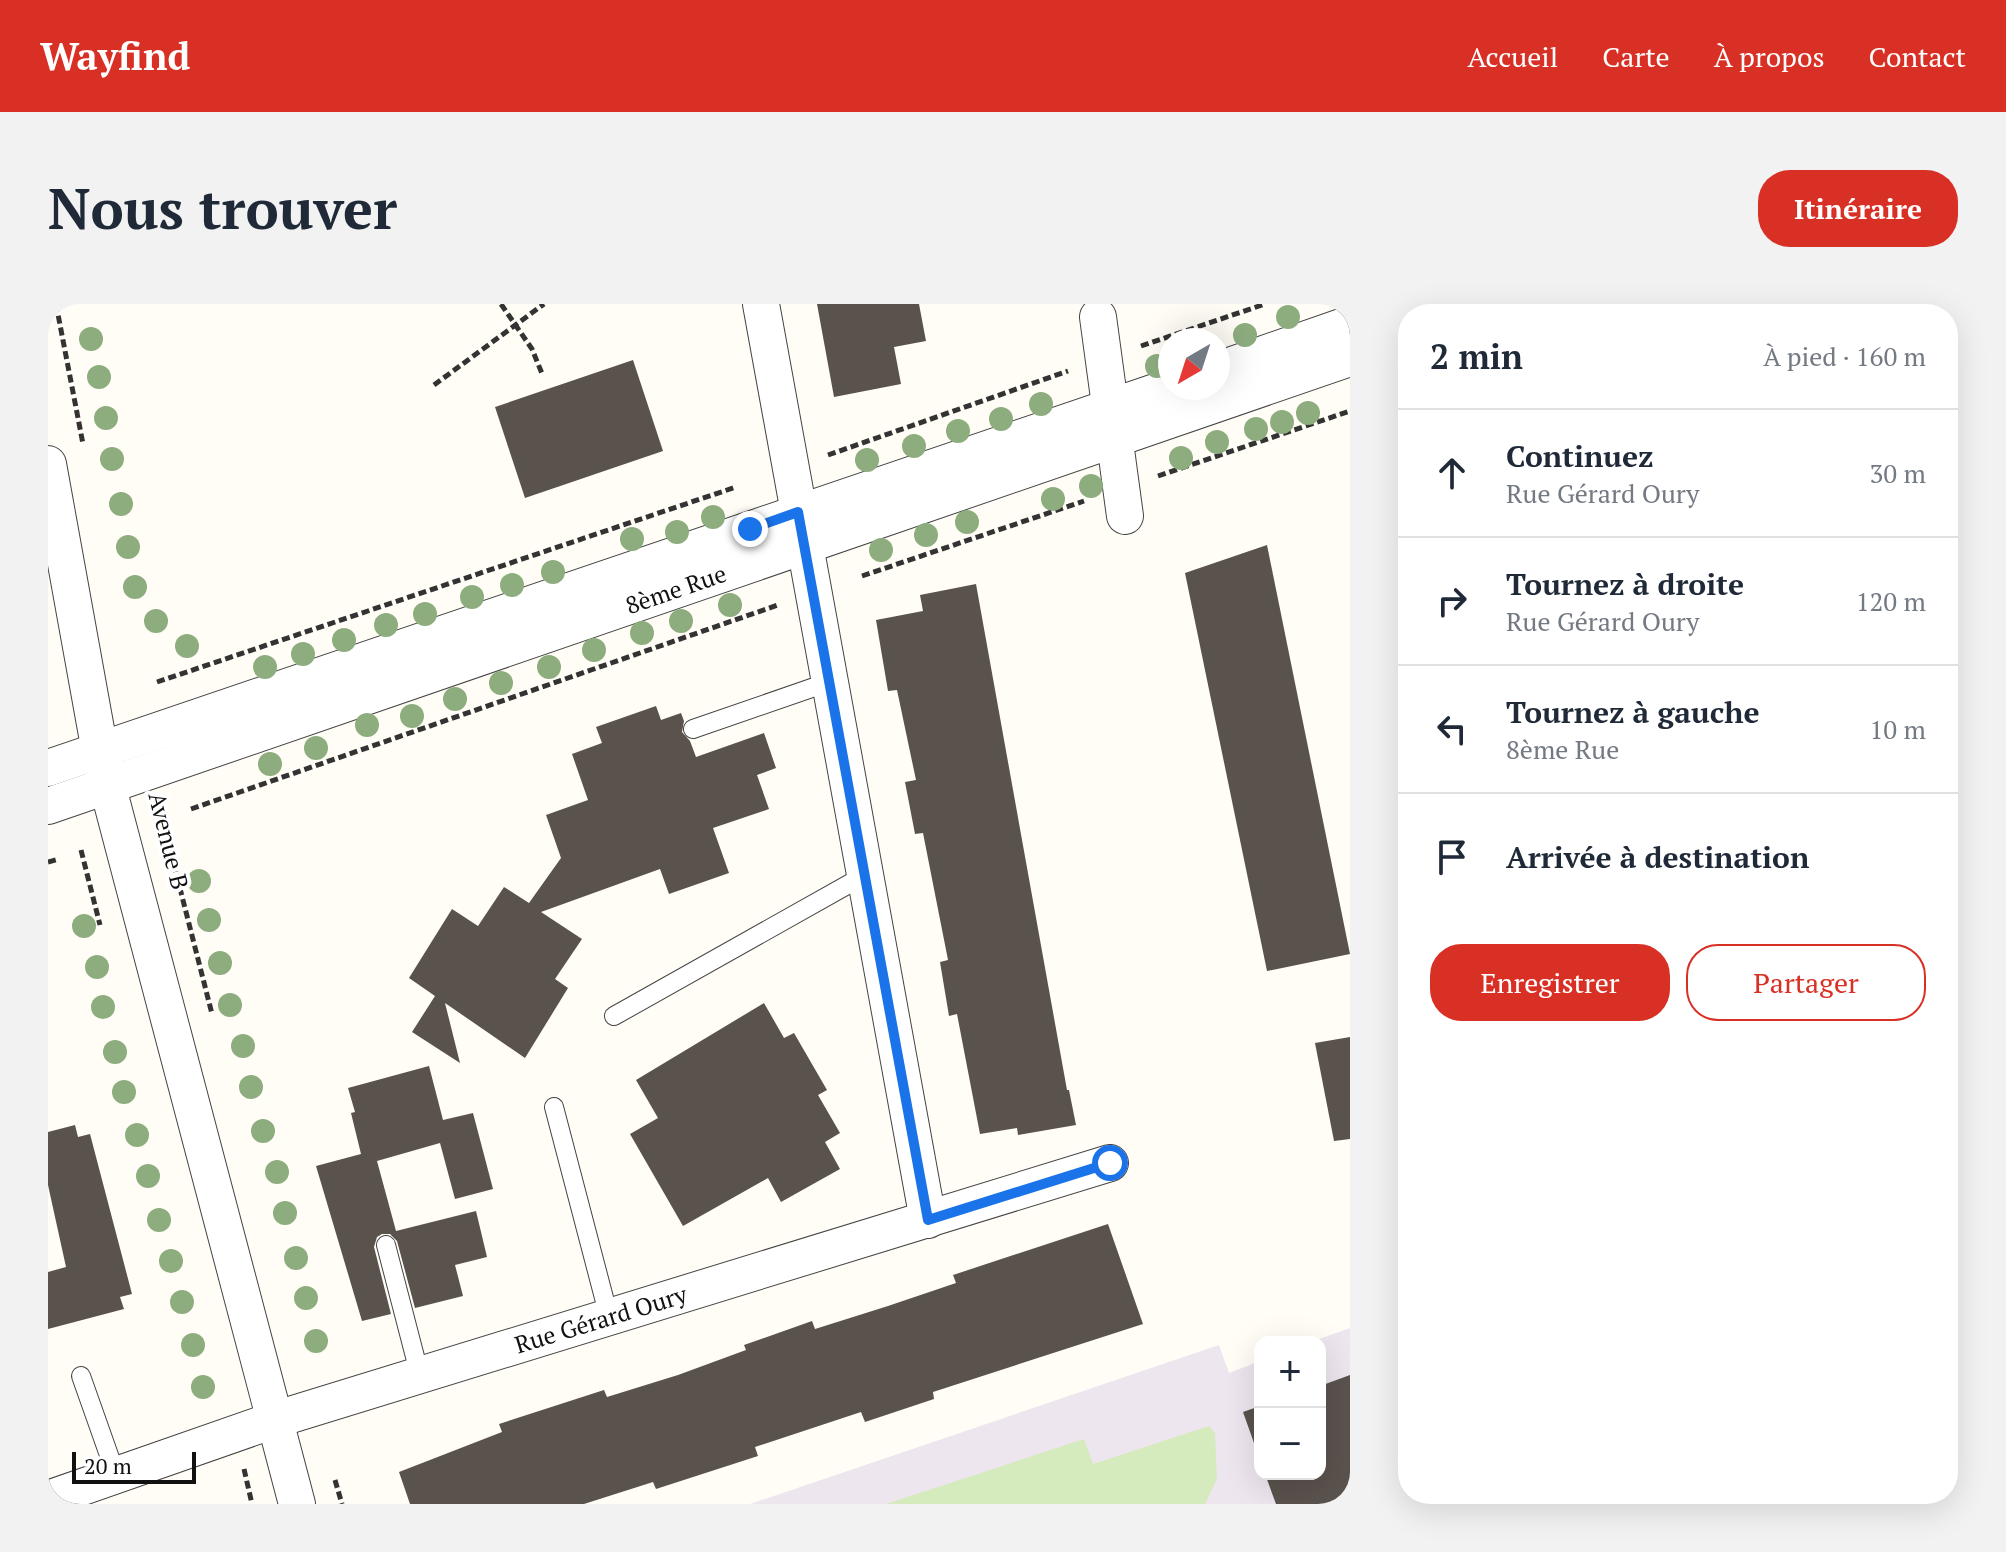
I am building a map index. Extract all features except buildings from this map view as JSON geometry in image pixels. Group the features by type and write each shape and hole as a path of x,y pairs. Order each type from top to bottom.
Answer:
{"street":[{"path":"761,304 928,1220"},
{"path":"1098,317 1125,516"},
{"path":"1230,366 1350,324"},
{"name":"8ème Rue","path":"48,768 800,518 1112,424 1350,358"},
{"name":"8ème Rue","path":"1112,424 1158,395"},
{"name":"Avenue B","path":"48,464 101,751 297,1504"},
{"name":"8ème Rue","path":"48,806 151,771 800,518"},
{"name":"Rue Gérard Oury","path":"48,1499 274,1420 1110,1163"}],"lane":[{"path":"693,729 829,682"},
{"path":"614,1016 865,875"},
{"path":"554,1107 609,1317"},
{"path":"386,1245 420,1376"},
{"path":"81,1376 116,1475"}],"path":[{"path":"56,304 83,444"},
{"path":"501,304 532,349 543,376"},
{"path":"434,385 544,304"},
{"path":"825,457 1265,304"},
{"path":"157,682 736,487"},
{"path":"191,809 778,605"},
{"name":"Avenue B","path":"151,771 213,1018"},
{"path":"48,862 59,859"},
{"path":"245,1473 252,1504"}],"shaded area":[{"path":"1350,1328 1350,1504 750,1504 1219,1345 1229,1373 1254,1363 1254,1480 1326,1480 1326,1337"}],"green space":[{"path":"1209,1426 1215,1433 1217,1479 1205,1504 886,1504 1084,1439 1093,1464"}],"route":[{"path":"750,529 798,512 928,1220 1110,1163"}]}
